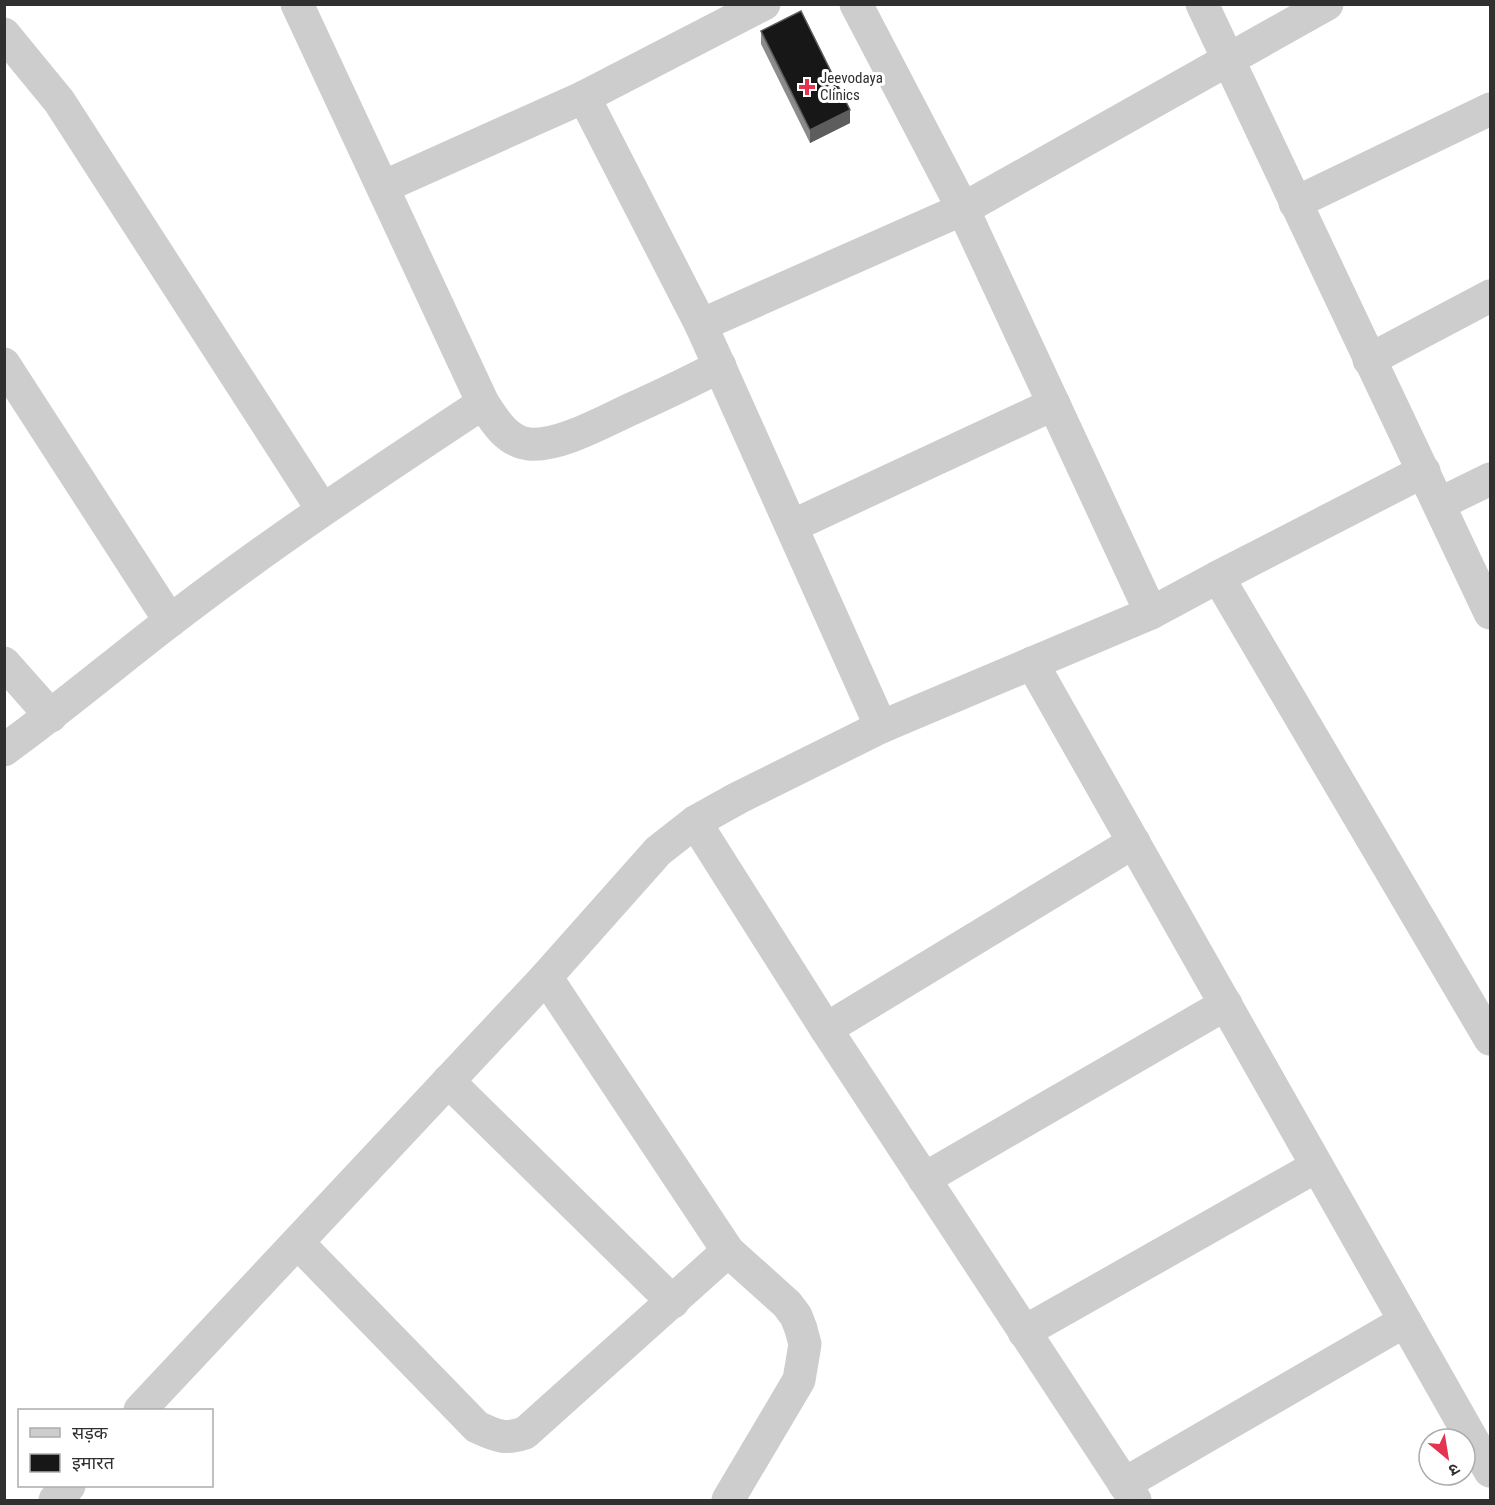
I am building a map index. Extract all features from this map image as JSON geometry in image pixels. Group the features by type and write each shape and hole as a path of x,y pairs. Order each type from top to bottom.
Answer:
{"street":[{"path":"297,4 483,403 496,425 514,439 528,444 548,443 581,432 720,366"},
{"path":"383,187 584,97 764,4"},
{"path":"856,4 963,209 1151,612"},
{"path":"1202,4 1491,613"},
{"path":"701,325 963,209 1327,4"},
{"path":"4,34 58,101 322,509"},
{"path":"584,97 701,325 881,726"},
{"path":"1295,203 1491,109"},
{"path":"1369,360 1491,296"},
{"path":"4,364 170,621"},
{"path":"4,750 51,716 170,621 322,509 483,403"},
{"path":"792,526 1054,404"},
{"path":"141,1409 546,977 658,851 695,822 881,726 1151,612 1425,471"},
{"path":"1439,504 1491,479"},
{"path":"1218,577 1491,1039"},
{"path":"4,663 51,716"},
{"path":"1032,663 1491,1471"},
{"path":"695,822 826,1029 1129,1492 1406,1321"},
{"path":"826,1029 1134,842"},
{"path":"546,977 728,1251 787,1304 796,1316 805,1344 798,1380 728,1500"},
{"path":"924,1179 1226,1004"},
{"path":"448,1081 672,1302"},
{"path":"1024,1332 1317,1166"},
{"path":"298,1243 477,1427 501,1437 513,1437 525,1433 728,1251"},
{"path":"55,1500 67,1487"}],"building":[{"path":"801,11 850,110 810,130 761,31"}],"place":[{"name":"Jeevodaya Clinics","path":"807,87"}]}
